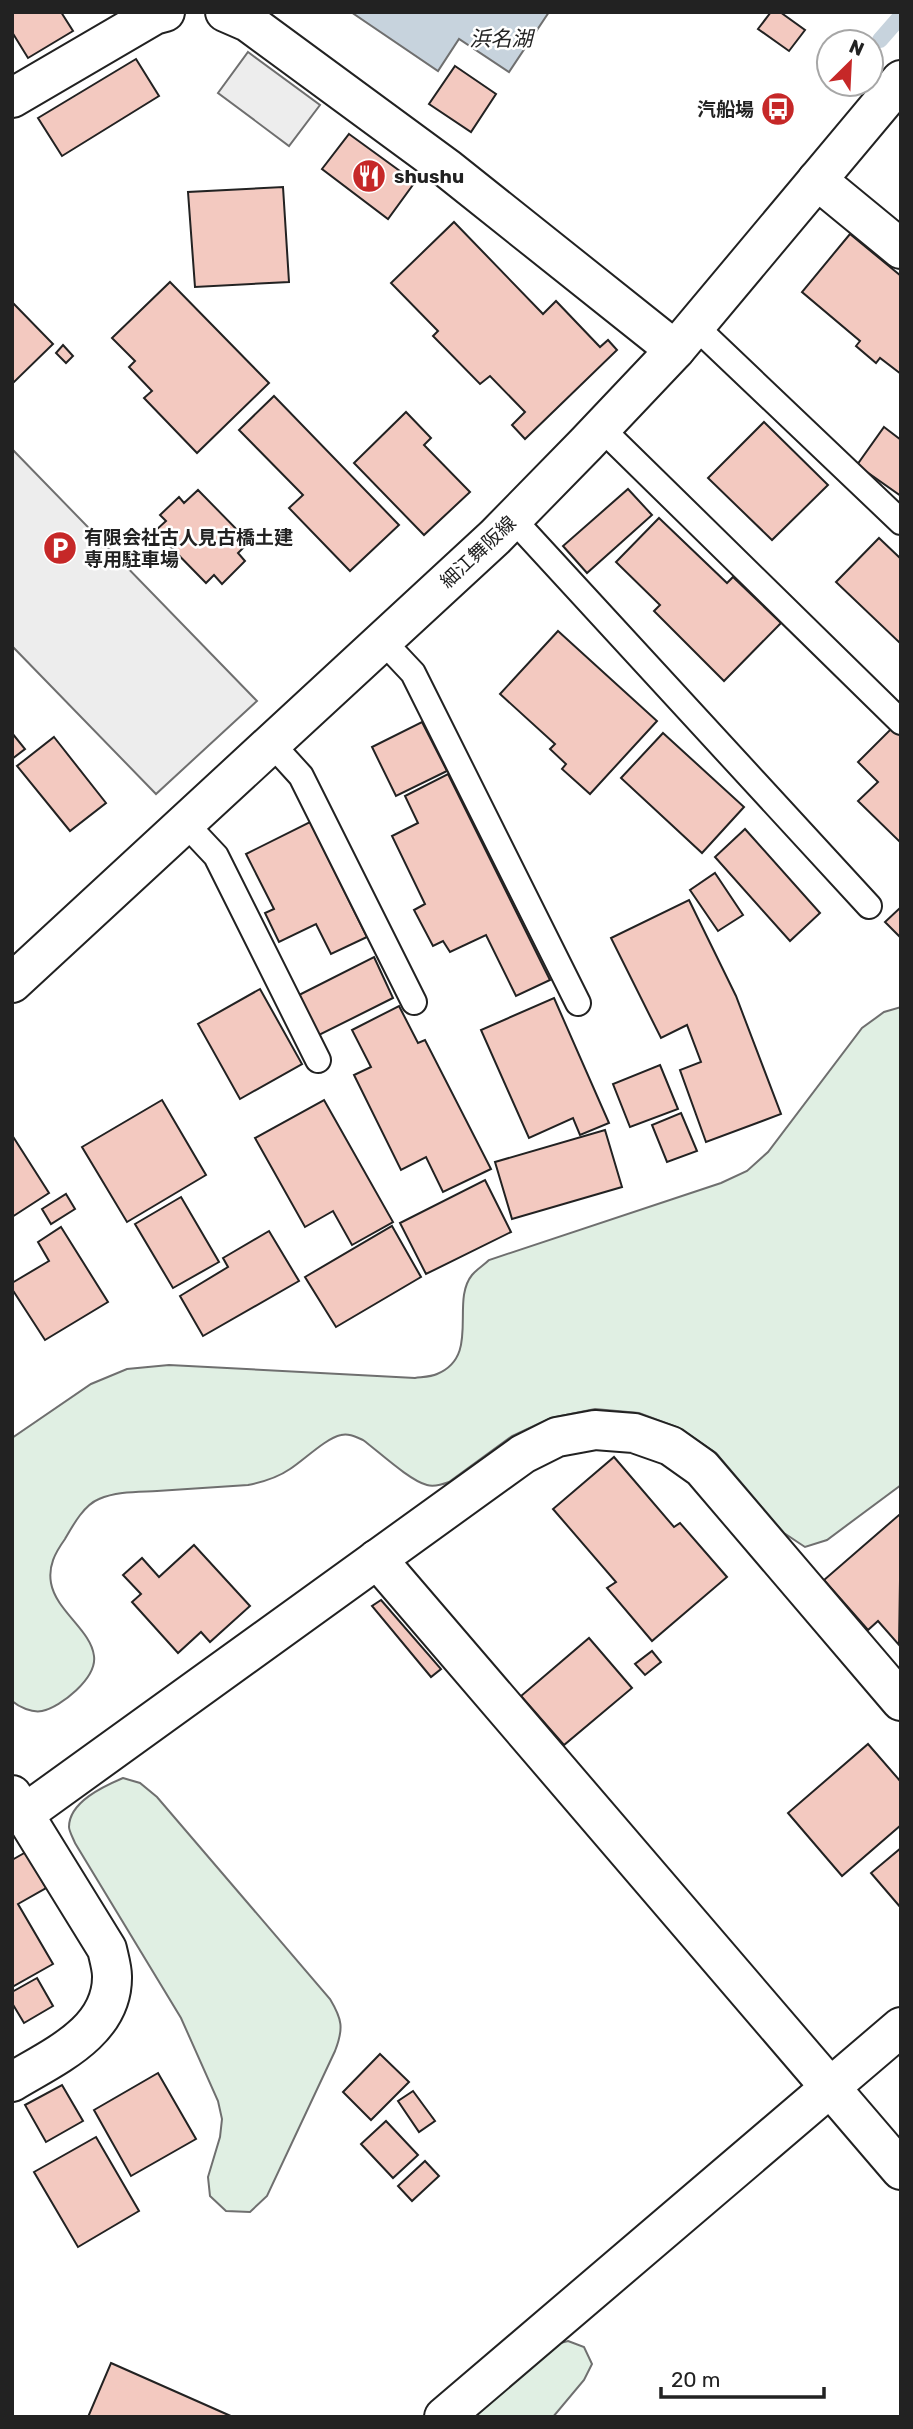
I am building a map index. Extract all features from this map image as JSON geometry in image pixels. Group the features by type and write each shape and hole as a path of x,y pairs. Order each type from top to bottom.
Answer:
{"street":[{"path":"12,98 153,15 165,12"},
{"path":"225,12 248,22 685,338"},
{"name":"細江舞阪線","path":"12,983 513,519 685,338 901,80"},
{"path":"817,180 901,249"},
{"path":"12,2082 73,2045 94,2028 107,2004 112,1976 107,1949 18,1805 377,1559 523,1454 557,1437 595,1430 634,1433 671,1446 702,1468 901,1701"},
{"path":"377,1559 901,2170"},
{"path":"444,2417 901,2028"}],"lane":[{"path":"685,338 901,522"},
{"path":"601,428 901,722"},
{"path":"513,519 869,906"},
{"path":"382,640 413,673 578,1003"},
{"path":"271,743 301,776 414,1002"},
{"path":"185,823 216,856 318,1060"}],"green space":[{"path":"901,1007 901,1485 827,1540 805,1547 784,1533 716,1453 679,1428 639,1413 595,1409 551,1418 512,1436 449,1482 435,1486 412,1478 363,1440 341,1435 322,1445 285,1472 264,1481 248,1485 121,1493 106,1496 88,1506 58,1549 51,1565 50,1577 59,1603 91,1647 94,1656 90,1673 68,1698 42,1711 22,1707 12,1701 12,1438 91,1384 127,1369 169,1365 415,1378 437,1374 450,1366 458,1355 462,1342 466,1286 472,1275 489,1260 721,1183 747,1171 768,1152 862,1028 884,1012"},
{"path":"123,1778 140,1783 157,1797 330,1999 339,2018 341,2030 335,2051 267,2196 250,2212 226,2211 210,2196 208,2177 220,2137 222,2119 218,2101 181,2018 75,1843 69,1827 75,1810 81,1803 98,1790"},
{"path":"568,2341 584,2347 592,2364 584,2380 553,2417 468,2417 553,2345"}],"shaded area":[{"path":"248,52 320,105 289,146 218,93"},
{"name":"有限会社古人見古橋土建 専用駐車場","path":"12,449 257,701 156,794 12,646"}],"water":[{"name":"浜名湖","path":"351,12 549,12 509,72 459,39 438,71"}],"building":[{"path":"61,12 73,31 28,58 12,32 12,13"},
{"path":"771,12 780,12 805,30 789,51 758,29"},
{"path":"136,59 159,96 62,156 38,118"},
{"path":"455,66 496,94 471,132 429,104"},
{"name":"shushu","path":"349,134 415,182 388,219 322,169"},
{"path":"283,187 289,282 195,287 188,192"},
{"path":"454,222 543,314 556,301 600,347 608,340 617,350 525,439 512,425 525,412 490,376 480,384 433,336 438,331 391,283"},
{"path":"850,234 901,276 901,374 880,358 876,363 856,346 860,341 802,292"},
{"path":"170,282 269,383 197,453 144,398 152,391 129,367 135,361 112,338"},
{"path":"12,302 53,344 12,384"},
{"path":"63,345 73,356 66,363 56,353"},
{"path":"274,396 399,525 350,571 289,508 303,495 239,430"},
{"path":"406,412 431,438 424,445 470,492 424,535 354,463"},
{"path":"764,422 828,485 772,540 708,478"},
{"path":"884,427 901,440 901,496 857,465"},
{"path":"628,489 652,515 587,573 563,546"},
{"path":"198,490 249,542 238,553 245,561 222,584 214,575 206,583 155,531 166,521 160,515 179,497 184,503"},
{"path":"659,518 727,583 733,577 781,623 724,681 654,611 660,605 616,562"},
{"path":"879,538 901,559 901,644 836,582"},
{"path":"558,631 657,721 590,794 562,769 566,764 550,749 555,744 500,694"},
{"path":"422,722 447,771 396,796 372,747"},
{"path":"892,728 901,736 901,843 858,801 878,782 858,762"},
{"path":"12,733 25,749 12,759"},
{"path":"663,733 744,807 702,853 621,778"},
{"path":"54,737 106,803 70,831 17,766"},
{"path":"448,774 550,980 516,996 486,935 450,952 443,941 433,946 414,910 425,904 392,836 418,823 405,796"},
{"path":"310,822 367,937 331,954 316,924 279,942 265,913 274,909 246,854"},
{"path":"745,829 820,913 790,941 715,857"},
{"path":"715,873 743,915 718,931 690,890"},
{"path":"689,900 736,996 781,1114 706,1142 680,1070 701,1062 687,1025 661,1038 611,938"},
{"path":"901,907 901,934 899,936 885,922"},
{"path":"374,957 393,998 317,1036 297,996"},
{"path":"260,989 302,1064 240,1099 198,1024"},
{"path":"554,998 609,1123 580,1135 573,1118 529,1138 481,1030"},
{"path":"399,1006 418,1043 425,1040 491,1169 443,1192 426,1157 401,1170 354,1075 371,1067 352,1030"},
{"path":"660,1065 678,1109 630,1127 613,1084"},
{"path":"162,1100 206,1175 127,1222 82,1147"},
{"path":"324,1100 393,1222 352,1245 333,1211 305,1227 255,1138"},
{"path":"681,1113 697,1151 667,1162 652,1125"},
{"path":"605,1130 622,1187 512,1219 495,1162"},
{"path":"12,1135 49,1193 12,1217"},
{"path":"485,1180 511,1232 426,1274 400,1223"},
{"path":"66,1194 75,1209 51,1224 42,1209"},
{"path":"181,1197 219,1262 173,1288 135,1224"},
{"path":"392,1226 421,1277 336,1327 305,1277"},
{"path":"61,1227 108,1302 45,1340 12,1289 12,1283 49,1261 38,1242"},
{"path":"269,1231 299,1281 203,1336 180,1296 228,1267 223,1258"},
{"path":"614,1457 674,1527 680,1523 727,1577 652,1641 607,1588 616,1582 553,1509"},
{"path":"899,1515 899,1645 878,1621 868,1630 824,1580"},
{"path":"194,1545 250,1606 210,1642 201,1632 178,1653 132,1602 141,1594 123,1575 142,1558 159,1577"},
{"path":"381,1600 441,1669 431,1677 372,1606"},
{"path":"589,1638 632,1688 564,1745 521,1696"},
{"path":"652,1651 661,1662 645,1675 635,1664"},
{"path":"868,1744 901,1782 901,1825 842,1876 788,1813"},
{"path":"901,1848 901,1908 871,1873"},
{"path":"26,1852 46,1888 18,1904 53,1964 12,1987 12,1860"},
{"path":"37,1978 53,2006 24,2023 12,2003 12,1992"},
{"path":"380,2054 409,2082 371,2120 343,2092"},
{"path":"158,2073 196,2139 131,2176 94,2110"},
{"path":"62,2085 83,2121 46,2142 25,2105"},
{"path":"413,2091 435,2121 419,2132 398,2101"},
{"path":"386,2121 418,2155 393,2178 361,2144"},
{"path":"96,2137 139,2211 78,2247 34,2172"},
{"path":"425,2161 439,2176 412,2201 398,2186"},
{"path":"111,2363 233,2417 88,2417"}],"waterway":[{"path":"885,34 901,16"}],"place":[{"name":"汽船場","path":"778,109"},
{"name":"shushu","path":"369,176"},
{"name":"有限会社古人見古橋土建 専用駐車場","path":"60,548"}]}
